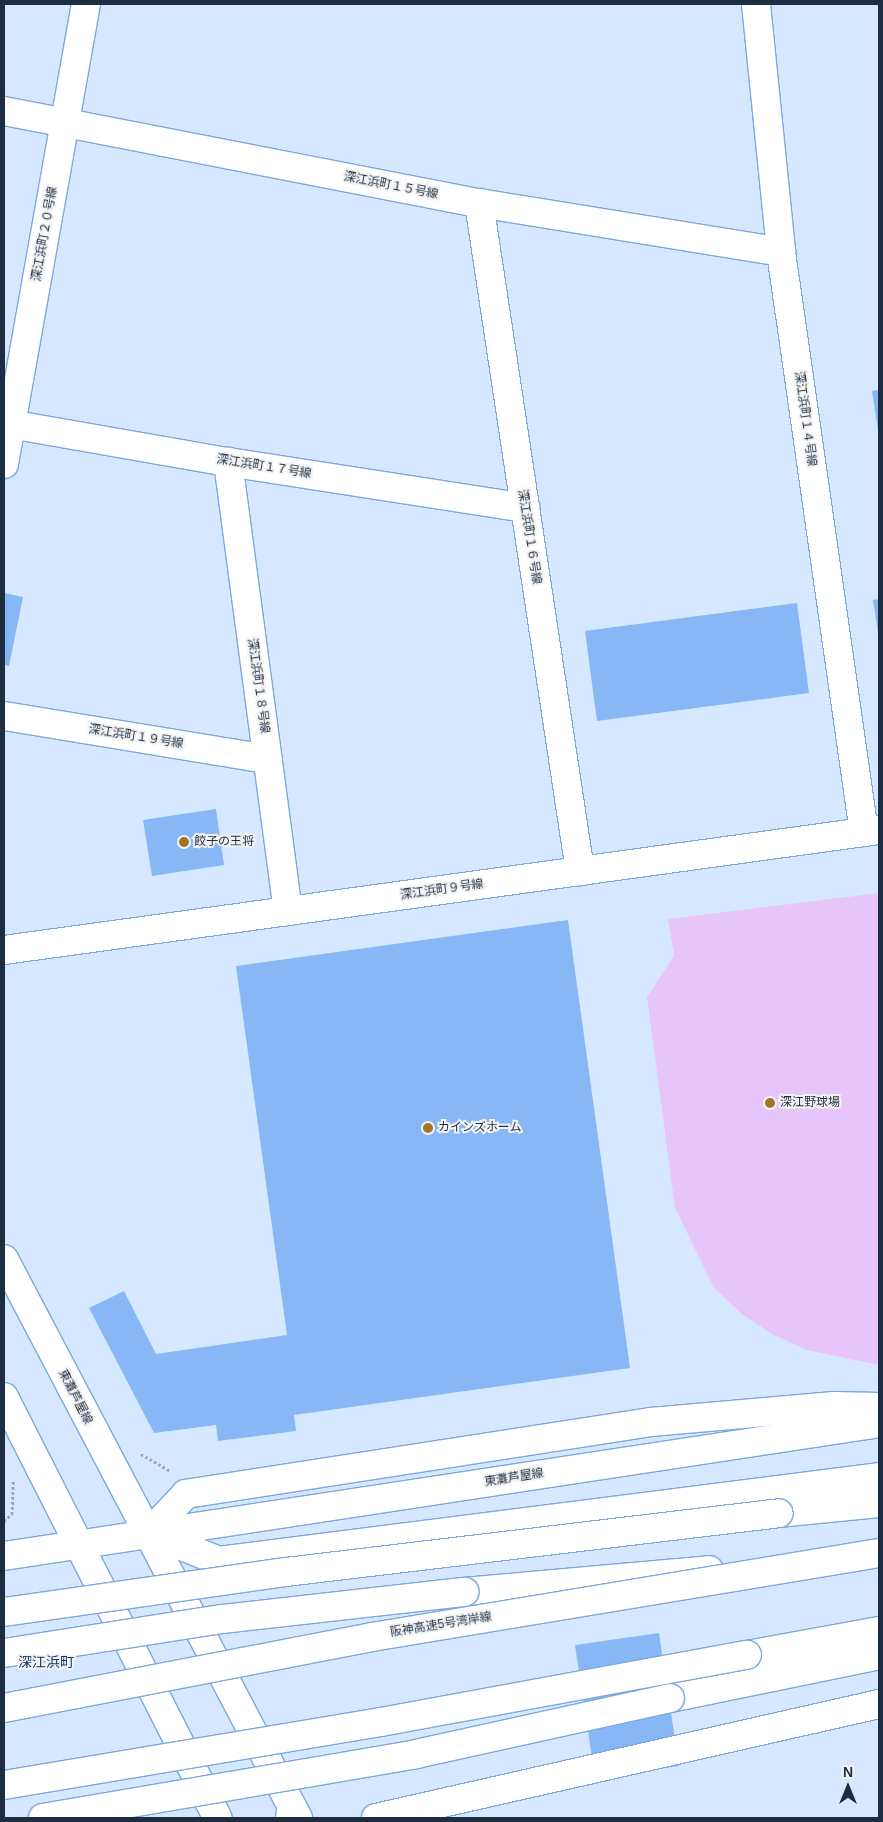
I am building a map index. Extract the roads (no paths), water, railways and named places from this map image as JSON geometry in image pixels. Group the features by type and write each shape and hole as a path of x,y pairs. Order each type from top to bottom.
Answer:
{"main road":[{"name":"深江浜町２０号線","path":"4,464 7,423 86,4"},
{"name":"深江浜町１４号線","path":"756,4 781,252 872,831"},
{"name":"深江浜町１５号線","path":"4,111 65,121 479,203 781,252"},
{"name":"深江浜町１６号線","path":"479,203 580,871"},
{"name":"深江浜町１７号線","path":"7,423 228,462 525,508"},
{"name":"深江浜町１８号線","path":"228,462 288,911"},
{"name":"深江浜町１９号線","path":"4,716 268,759"},
{"name":"深江浜町９号線","path":"4,950 872,831"},
{"name":"東灘芦屋線","path":"4,1259 110,1465 149,1533 294,1814"},
{"path":"4,1397 218,1818"},
{"path":"879,1407 834,1406 651,1422 186,1494 149,1533 219,1561 879,1477"},
{"name":"東灘芦屋線","path":"4,1556 879,1423"},
{"path":"4,1612 296,1571 879,1503"},
{"path":"4,1653 222,1619 464,1592 879,1554"},
{"name":"阪神高速5号湾岸線","path":"4,1708 372,1637 879,1554"},
{"path":"4,1785 381,1722 879,1632"},
{"path":"43,1818 416,1754 670,1698 879,1655"},
{"path":"376,1818 879,1704"}],"place":[{"name":"餃子の王将","path":"184,842"},
{"name":"深江野球場","path":"770,1103"},
{"name":"カインズホーム","path":"428,1128"}],"district":[{"name":"深江浜町","path":"46,1662"}]}
